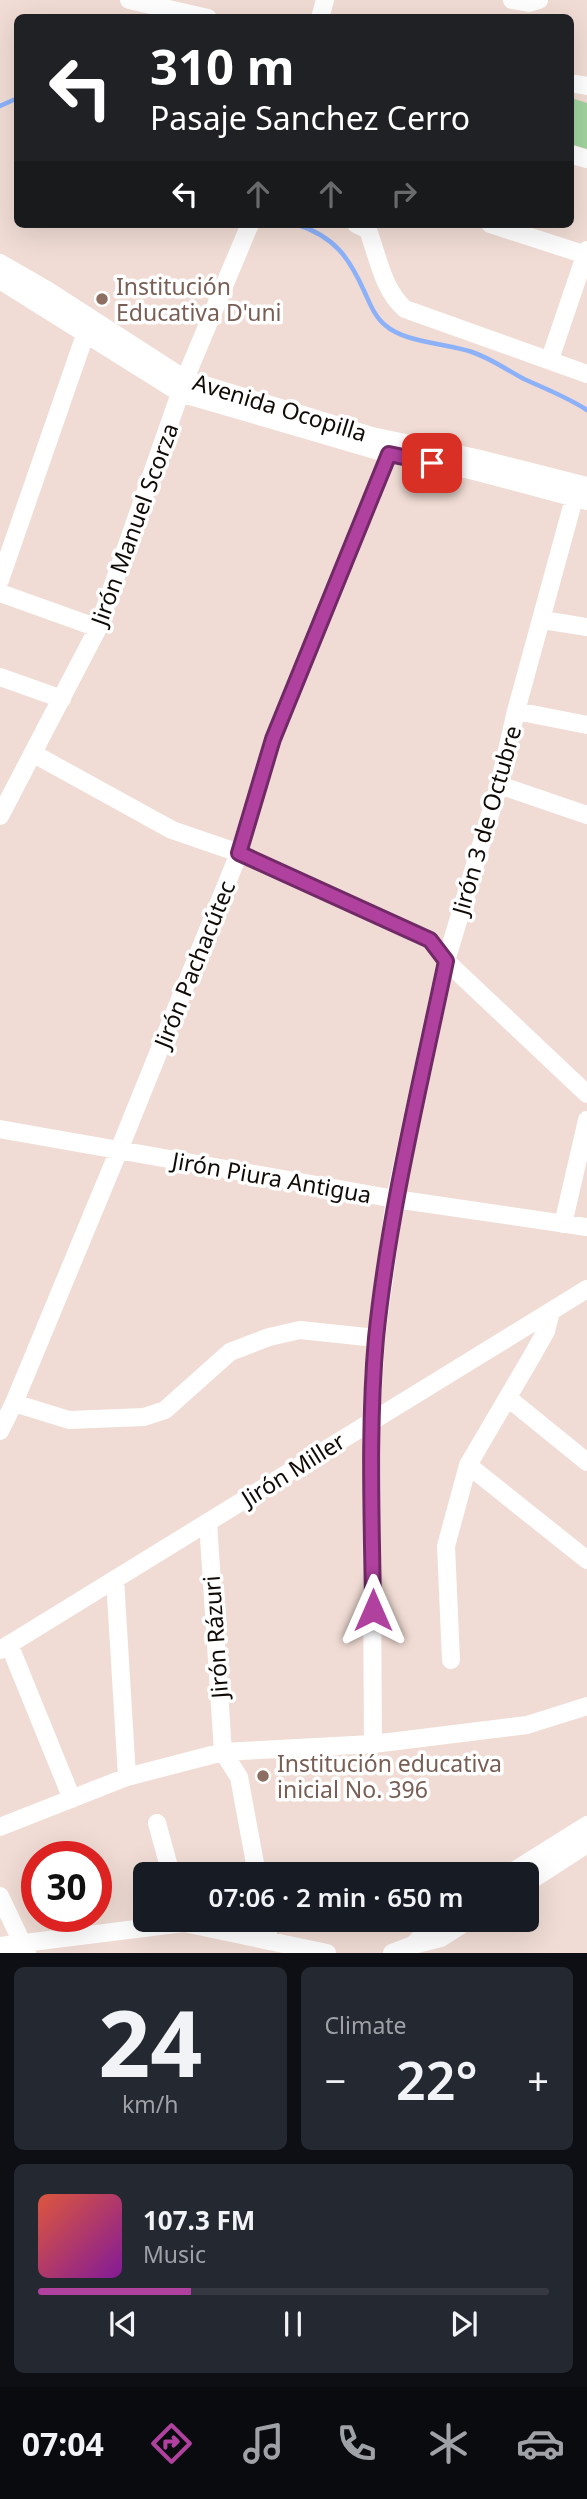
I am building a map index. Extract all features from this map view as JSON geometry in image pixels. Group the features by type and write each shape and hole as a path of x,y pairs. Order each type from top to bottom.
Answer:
{"street":[{"path":"132,5 188,14"},
{"name":"Jirón Manuel Scorza","path":"0,816 98,628 183,386 248,228"},
{"path":"366,228 388,287 394,299 405,309 587,374"},
{"path":"503,228 586,253 550,359"},
{"name":"Avenida Ocopilla","path":"0,263 47,290 183,386 372,436 476,458 582,492"},
{"name":"Avenida Ocopilla","path":"0,281 85,335 183,386 389,454 582,492"},
{"path":"0,580 85,335"},
{"name":"Jirón Pachacútec","path":"1,1425 14,1403 120,1150 239,853 273,739 389,454"},
{"name":"Jirón 3 de Octubre","path":"373,1744 371,1421 376,1338 396,1199 446,961 499,785 516,711 582,492"},
{"path":"0,593 98,628"},
{"path":"543,620 587,626"},
{"path":"0,677 62,699"},
{"path":"516,711 587,725"},
{"path":"34,754 172,830 239,853 430,940 446,961 587,1094"},
{"path":"499,785 587,816"},
{"path":"563,1224 587,1120"},
{"name":"Jirón Piura Antigua","path":"0,1129 396,1199 587,1227"},
{"name":"Jirón Miller","path":"5,1647 587,1289"},
{"path":"451,1660 446,1546 468,1465 546,1331 551,1311"},
{"path":"14,1403 69,1420 144,1417 166,1410 230,1352 269,1337 300,1330 376,1338"},
{"path":"508,1398 587,1462"},
{"path":"468,1465 587,1560"},
{"name":"Jirón Rázuri","path":"208,1522 223,1752"},
{"path":"116,1579 127,1777"},
{"path":"5,1647 72,1799"},
{"path":"0,1826 127,1777 223,1752 373,1744 527,1725 587,1706"},
{"path":"223,1752 239,1777 255,1862"},
{"path":"157,1823 168,1862"},
{"path":"528,1862 587,1825"},
{"path":"539,1875 587,1844"},
{"path":"0,1896 24,1948"},
{"path":"0,1946 24,1948 133,1930"},
{"path":"236,1932 327,1953"},
{"path":"268,1932 269,1939"},
{"path":"411,1949 426,1932"},
{"path":"391,1953 411,1949 450,1932"}],"green space":[{"path":"574,99 587,103 587,149 574,145"}],"waterway":[{"path":"0,106 14,100"},
{"path":"307,228 339,250 353,269 381,322 393,331 403,336 479,355 587,410"}],"place":[{"name":"Institución Educativa D'uni","path":"102,299"},
{"name":"Institución educativa inicial No. 396","path":"263,1776"}],"route":[{"path":"373,1610 371,1421 376,1338 396,1199 446,961 439,948 430,940 239,853 273,739 389,454 432,463"}]}
